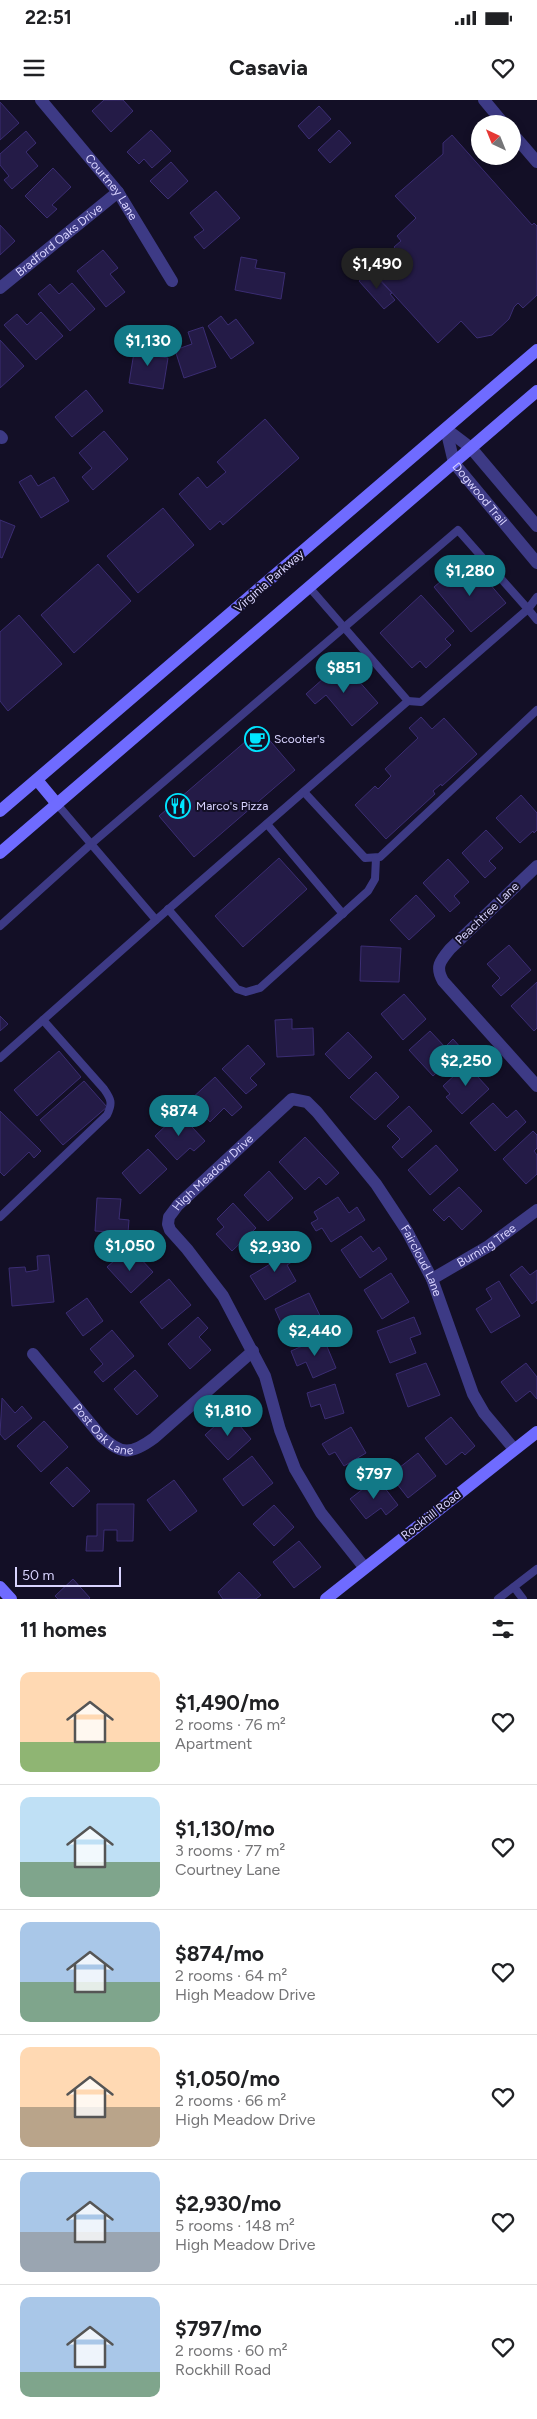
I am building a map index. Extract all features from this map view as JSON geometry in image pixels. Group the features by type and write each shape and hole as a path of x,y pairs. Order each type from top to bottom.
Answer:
{"main road":[{"name":"Virginia Parkway","path":"0,811 537,350"},
{"path":"0,853 537,391"},
{"path":"37,780 57,804"},
{"name":"Rockhill Road","path":"326,1599 364,1567 537,1432"},
{"path":"0,1586 10,1599"}],"street":[{"name":"Courtney Lane","path":"41,100 118,192 172,281"},
{"path":"484,100 496,115"},
{"path":"521,143 537,162"},
{"name":"Bradford Oaks Drive","path":"0,288 118,192"},
{"name":"Dogwood Trail","path":"446,429 471,448 537,526"},
{"name":"Dogwood Trail","path":"446,429 454,463 537,563"},
{"name":"Peachtree Lane","path":"537,866 450,949 439,962 438,968 443,981 537,1086"},
{"name":"Faircloud Lane","path":"292,1099 307,1102 317,1112 376,1184 407,1231 432,1279 473,1394 484,1413 514,1449"},
{"name":"High Meadow Drive","path":"292,1099 178,1205 169,1217 168,1224 170,1230 223,1296 253,1351 270,1392 280,1430 295,1469 322,1513 364,1567"},
{"name":"Burning Tree","path":"432,1279 487,1247 537,1210"},
{"name":"Post Oak Lane","path":"33,1354 100,1436 112,1446 132,1451 154,1438 253,1351"}],"lane":[{"path":"0,926 91,844 458,530 537,620"},
{"path":"309,587 408,701 421,702 528,609 537,597"},
{"path":"0,1058 168,909 408,701"},
{"path":"304,792 365,858 380,857 537,710"},
{"path":"57,804 156,920"},
{"path":"267,824 343,914"},
{"path":"168,909 237,989 246,992 260,988 368,892 375,879 376,858"},
{"path":"0,1217 107,1115 112,1106 111,1100 104,1089 43,1020"},
{"path":"498,1599 537,1569"},
{"path":"514,1587 523,1599"}],"building":[{"path":"104,100 123,100 133,111 111,132 92,111"},
{"path":"0,102 19,123 0,140"},
{"path":"319,106 331,119 309,139 298,126"},
{"path":"151,130 171,151 152,168 144,159 139,164 127,152"},
{"path":"339,130 351,143 330,163 318,150"},
{"path":"26,131 36,143 26,152 38,166 12,189 4,180 9,176 0,165 0,154"},
{"path":"452,135 471,156 471,165 479,165 532,225 534,223 537,226 537,295 523,308 518,303 514,307 509,319 492,335 477,338 461,321 438,343 376,275 400,254 394,247 401,241 397,236 416,218 395,196 443,154 443,143"},
{"path":"171,162 188,181 168,199 150,181"},
{"path":"53,168 71,187 52,205 57,209 47,218 25,196"},
{"path":"216,191 240,218 204,249 194,237 204,230 190,213"},
{"path":"0,225 15,241 0,255"},
{"path":"103,250 118,268 110,274 125,292 106,307 77,271"},
{"path":"241,257 257,260 255,268 285,273 281,299 235,290"},
{"path":"371,271 392,293 390,294 395,300 384,309 359,281"},
{"path":"72,283 95,309 70,331 38,294 50,284 59,294"},
{"path":"41,312 63,336 36,360 4,325 17,314 27,325"},
{"path":"221,316 228,325 236,319 254,343 231,359 208,326"},
{"path":"203,327 216,367 184,378 175,350 192,344 188,332"},
{"path":"0,340 24,366 0,388"},
{"path":"136,340 151,342 149,355 168,358 163,389 129,383"},
{"path":"86,390 103,411 72,437 55,417"},
{"path":"265,419 299,458 223,525 220,521 210,530 179,494 198,477 207,488 226,472 217,462"},
{"path":"104,431 128,459 93,490 82,477 92,468 79,453"},
{"path":"31,475 38,486 54,477 69,501 41,518 19,482"},
{"path":"163,508 194,545 138,593 107,556"},
{"path":"0,520 15,526 2,558 0,557"},
{"path":"98,564 131,601 74,653 41,615"},
{"path":"461,564 470,575 477,569 506,603 471,632 434,587"},
{"path":"421,595 454,631 445,639 451,645 426,668 420,661 412,668 380,633"},
{"path":"19,615 62,664 8,711 0,701 0,632"},
{"path":"342,662 378,703 352,726 326,695 315,704 306,694"},
{"path":"421,717 432,729 444,718 477,754 442,786 441,784 433,791 435,794 386,839 355,805 375,786 378,789 391,776 385,769 418,738 409,728"},
{"path":"260,729 295,770 194,857 159,816"},
{"path":"521,795 537,813 537,830 534,833 533,831 520,843 496,818"},
{"path":"486,830 503,848 489,861 496,868 485,878 462,853"},
{"path":"279,858 307,889 243,947 215,916"},
{"path":"448,859 469,882 454,896 460,903 450,912 423,883"},
{"path":"416,895 435,916 409,940 390,920"},
{"path":"509,945 531,970 501,996 492,986 500,978 487,964"},
{"path":"361,946 401,948 399,982 360,981"},
{"path":"537,982 537,1028 534,1031 511,1006"},
{"path":"404,994 426,1019 403,1040 381,1014"},
{"path":"0,1016 8,1024 0,1031"},
{"path":"292,1019 292,1029 313,1028 314,1055 277,1057 275,1020"},
{"path":"430,1031 445,1047 453,1039 462,1049 433,1076 409,1050"},
{"path":"348,1032 372,1057 349,1079 325,1054"},
{"path":"248,1045 265,1064 250,1078 257,1085 246,1094 222,1069"},
{"path":"59,1051 81,1077 37,1116 14,1090"},
{"path":"471,1060 482,1072 477,1076 489,1089 462,1114 446,1097 450,1094 443,1086"},
{"path":"376,1072 399,1097 375,1120 350,1097"},
{"path":"215,1077 242,1107 232,1116 224,1108 210,1122 190,1100"},
{"path":"84,1081 107,1107 63,1145 40,1120"},
{"path":"493,1103 507,1118 516,1110 526,1122 495,1151 470,1123"},
{"path":"409,1106 432,1131 402,1158 392,1147 400,1139 387,1126"},
{"path":"0,1111 41,1151 34,1158 29,1152 4,1176 0,1172"},
{"path":"179,1113 205,1141 194,1151 190,1148 177,1160 155,1136"},
{"path":"533,1131 537,1135 537,1148 534,1151 537,1155 537,1174 526,1184 503,1159"},
{"path":"305,1137 339,1173 326,1185 319,1177 305,1190 279,1162"},
{"path":"436,1145 458,1170 430,1195 408,1170"},
{"path":"148,1149 167,1169 140,1194 122,1173"},
{"path":"269,1171 293,1198 268,1221 244,1195"},
{"path":"459,1187 482,1211 462,1230 449,1216 444,1221 433,1210"},
{"path":"338,1197 349,1213 357,1207 365,1220 331,1242 322,1228 316,1231 311,1223 318,1219 314,1212"},
{"path":"97,1198 121,1199 119,1219 129,1220 128,1233 95,1231"},
{"path":"233,1203 256,1228 232,1251 216,1234 224,1227 217,1219"},
{"path":"361,1236 373,1252 379,1247 387,1259 360,1278 341,1250"},
{"path":"284,1242 295,1260 287,1265 296,1281 265,1300 250,1276 277,1260 271,1250"},
{"path":"123,1253 132,1263 138,1256 153,1272 131,1293 107,1267"},
{"path":"49,1255 54,1302 12,1306 9,1268 25,1267 26,1272 38,1270 37,1256"},
{"path":"522,1266 530,1275 537,1270 537,1300 532,1304 510,1275"},
{"path":"391,1273 409,1302 382,1319 364,1290"},
{"path":"169,1279 191,1305 162,1329 140,1302"},
{"path":"499,1281 520,1316 491,1333 476,1309 492,1299 486,1289"},
{"path":"309,1293 324,1324 289,1340 275,1309"},
{"path":"87,1298 103,1321 83,1336 66,1313"},
{"path":"198,1317 208,1328 199,1337 211,1350 190,1369 168,1344"},
{"path":"414,1317 421,1334 410,1338 416,1353 390,1363 377,1331"},
{"path":"112,1330 134,1356 103,1382 94,1372 103,1364 90,1349"},
{"path":"323,1337 336,1368 313,1378 306,1362 297,1366 291,1351"},
{"path":"426,1363 440,1395 408,1407 396,1374"},
{"path":"526,1363 537,1377 537,1399 530,1391 516,1402 501,1382"},
{"path":"135,1370 158,1396 137,1415 114,1389"},
{"path":"335,1384 344,1413 325,1419 320,1404 311,1407 307,1393"},
{"path":"2,1398 15,1413 22,1406 32,1418 5,1440 0,1434"},
{"path":"229,1413 251,1439 228,1460 205,1435"},
{"path":"451,1417 475,1446 465,1455 462,1452 446,1465 425,1438"},
{"path":"44,1421 68,1447 41,1472 17,1446"},
{"path":"351,1427 366,1453 344,1466 335,1452 329,1455 322,1444"},
{"path":"418,1453 436,1476 408,1498 390,1475"},
{"path":"252,1456 273,1483 243,1506 223,1479"},
{"path":"67,1467 90,1491 73,1507 50,1483"},
{"path":"377,1478 398,1505 386,1515 381,1508 366,1519 350,1499"},
{"path":"174,1480 197,1511 170,1531 147,1500"},
{"path":"97,1504 134,1504 133,1541 117,1541 117,1530 104,1530 103,1551 86,1551 87,1536 97,1536"},
{"path":"274,1505 294,1527 274,1546 253,1524"},
{"path":"299,1541 321,1567 294,1588 273,1562"},
{"path":"239,1572 261,1595 256,1599 223,1599 218,1592"},
{"path":"73,1579 89,1599 58,1599 55,1596"}],"place":[{"name":"Scooter's","path":"257,739"},
{"name":"Marco's Pizza","path":"178,806"}]}
